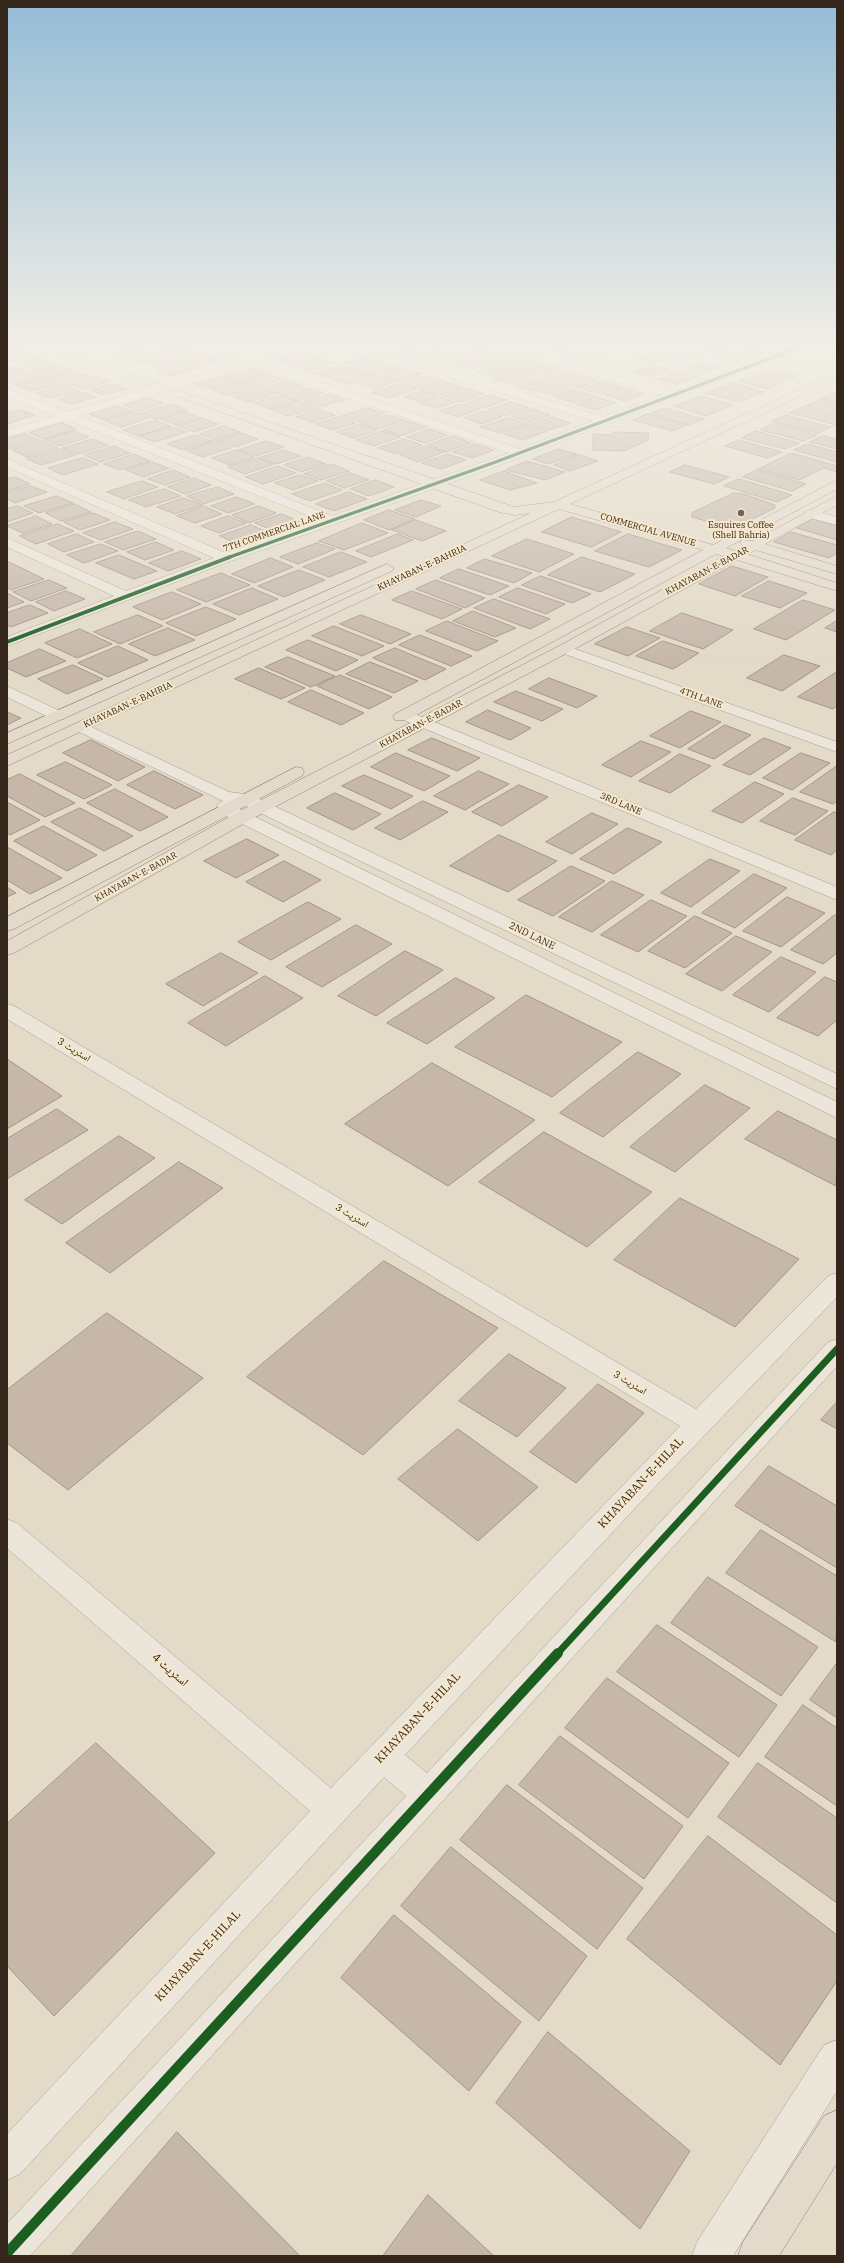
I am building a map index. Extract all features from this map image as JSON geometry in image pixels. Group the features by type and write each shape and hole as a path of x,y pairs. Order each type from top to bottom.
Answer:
{"main road":[{"path":"346,455 432,485 514,511"},
{"path":"384,455 503,496"},
{"path":"623,460 635,455"},
{"name":"KHAYABAN-E-BAHRIA","path":"493,520 552,498 599,494 678,455"},
{"name":"KHAYABAN-E-BADAR","path":"7,949 244,808 405,715 722,541 837,484"},
{"name":"COMMERCIAL AVENUE","path":"575,496 599,494"},
{"name":"COMMERCIAL AVENUE","path":"524,497 552,498 722,541 755,545 837,570"},
{"name":"KHAYABAN-E-BAHRIA","path":"7,761 343,605 552,498"},
{"name":"KHAYABAN-E-BADAR","path":"262,807 564,649 837,500"},
{"name":"COMMERCIAL AVENUE","path":"722,541 735,555 837,587"},
{"name":"KHAYABAN-E-BAHRIA","path":"7,739 400,562"},
{"path":"321,598 343,605"},
{"name":"KHAYABAN-E-BADAR","path":"7,925 225,802"},
{"path":"757,2256 837,2129"}],"street":[{"path":"166,455 334,521"},
{"name":"7TH COMMERCIAL LANE","path":"10,638 226,558 334,521 512,455"},
{"path":"7,463 226,558"},
{"path":"812,514 837,521"},
{"path":"7,542 125,596"},
{"name":"4TH LANE","path":"564,649 837,747"},
{"path":"7,691 58,716"},
{"name":"3RD LANE","path":"405,715 837,894"},
{"path":"81,727 225,802 244,808 837,1111"},
{"name":"2ND LANE","path":"244,808 262,807 837,1082"},
{"name":"اسٹریٹ 3","path":"7,1010 697,1423"},
{"name":"KHAYABAN-E-HILAL","path":"7,2161 332,1810 697,1423 837,1282"},
{"path":"7,2253 837,1349"},
{"name":"اسٹریٹ 4","path":"7,1531 332,1810"},
{"path":"383,1756 428,1795"},
{"path":"711,2256 837,2058"}],"building":[{"path":"22,455 35,455 27,457"},
{"path":"42,455 76,455 41,465 27,459"},
{"path":"84,455 85,455 125,455 100,462"},
{"path":"132,455 150,461 120,470 104,464"},
{"path":"197,455 210,455 203,457"},
{"path":"223,455 248,455 254,457 229,465 212,458"},
{"path":"270,455 297,455 301,456 276,464 259,458"},
{"path":"400,455 401,455 437,455 418,462"},
{"path":"446,455 466,460 441,469 422,463"},
{"path":"461,455 481,455 472,458"},
{"path":"544,455 575,455 549,464 533,459"},
{"path":"579,455 598,461 570,471 554,465"},
{"path":"755,455 775,455 767,458"},
{"path":"789,455 798,455 837,466 837,472 824,468 799,480 759,469"},
{"path":"811,455 837,455 837,462"},
{"path":"308,457 326,464 301,472 284,465"},
{"path":"83,458 98,464 63,475 48,468"},
{"path":"257,458 274,464 245,474 228,467"},
{"path":"527,461 565,472 545,480 506,470"},
{"path":"152,462 169,468 143,477 126,470"},
{"path":"332,464 349,471 321,480 304,474"},
{"path":"685,465 729,477 714,484 670,472"},
{"path":"278,466 296,473 263,484 246,477"},
{"path":"173,470 190,477 165,485 148,479"},
{"path":"757,470 806,484 792,491 743,477"},
{"path":"504,471 537,483 510,490 480,480"},
{"path":"351,473 369,480 344,488 327,481"},
{"path":"300,475 318,481 293,490 275,483"},
{"path":"15,477 30,484 7,491 7,479"},
{"path":"194,478 211,485 185,494 168,487"},
{"path":"739,479 792,495 777,502 724,486"},
{"path":"376,480 394,487 369,496 351,489"},
{"path":"142,481 158,487 124,499 107,492"},
{"path":"325,483 342,490 310,501 292,494"},
{"path":"31,486 47,492 15,503 7,499 7,493"},
{"path":"218,487 234,494 203,504 187,496"},
{"path":"164,489 181,496 146,507 129,500"},
{"path":"349,492 367,499 334,511 316,504"},
{"path":"734,493 744,494 775,505 775,508 734,528 692,517 692,513"},
{"path":"57,496 73,503 39,513 24,506"},
{"path":"237,497 255,504 228,513 211,506"},
{"path":"184,498 202,505 175,514 157,507"},
{"path":"421,500 441,506 416,517 395,510"},
{"path":"75,504 91,512 61,521 46,513"},
{"path":"17,506 33,513 7,522 7,509"},
{"path":"204,506 222,514 195,523 177,516"},
{"path":"259,506 276,513 249,523 232,515"},
{"path":"389,510 415,519 389,530 364,520"},
{"path":"93,513 110,520 80,530 64,522"},
{"path":"282,514 300,522 274,531 255,523"},
{"path":"36,516 52,524 23,533 7,526"},
{"path":"228,516 246,523 219,533 201,526"},
{"path":"572,517 621,532 591,547 542,532"},
{"path":"813,519 837,526 837,540 797,528"},
{"path":"416,520 446,531 422,541 392,530"},
{"path":"115,522 133,529 101,540 83,533"},
{"path":"362,523 388,533 344,550 319,541"},
{"path":"58,524 74,531 36,544 20,536"},
{"path":"251,525 269,533 238,544 220,536"},
{"path":"138,531 156,539 123,550 105,542"},
{"path":"791,532 837,545 837,553 829,558 774,542"},
{"path":"77,534 94,542 64,552 48,544"},
{"path":"398,534 413,540 371,557 356,551"},
{"path":"628,534 682,550 649,567 595,551"},
{"path":"527,539 574,554 539,572 492,556"},
{"path":"156,542 174,550 145,560 127,552"},
{"path":"317,543 335,549 298,564 280,557"},
{"path":"101,544 118,551 84,563 67,555"},
{"path":"182,551 201,559 168,571 149,563"},
{"path":"341,552 367,562 329,577 303,567"},
{"path":"119,555 157,571 134,579 96,563"},
{"path":"582,557 635,574 600,592 548,575"},
{"path":"271,558 293,567 254,583 232,574"},
{"path":"485,559 532,573 514,583 467,568"},
{"path":"9,562 44,579 11,590 7,588 7,563"},
{"path":"732,566 768,577 735,596 699,584"},
{"path":"459,569 509,586 490,595 440,578"},
{"path":"299,570 325,580 284,597 258,586"},
{"path":"221,573 250,585 206,602 177,590"},
{"path":"541,576 591,594 572,603 522,585"},
{"path":"49,580 67,588 31,601 13,592"},
{"path":"436,580 485,598 465,608 416,589"},
{"path":"769,581 807,593 780,608 742,596"},
{"path":"252,588 278,599 239,615 213,604"},
{"path":"518,588 565,604 546,614 499,597"},
{"path":"66,591 85,599 54,611 36,602"},
{"path":"412,591 462,609 442,619 392,600"},
{"path":"172,592 201,604 162,620 133,607"},
{"path":"7,593 24,602 7,608"},
{"path":"494,599 550,619 530,629 474,608"},
{"path":"803,600 835,610 786,640 754,629"},
{"path":"30,605 48,613 11,627 7,625 7,613"},
{"path":"206,607 236,619 196,636 166,623"},
{"path":"473,611 516,628 495,637 453,621"},
{"path":"682,613 733,630 703,649 650,631"},
{"path":"138,615 163,626 120,644 94,632"},
{"path":"361,615 411,634 390,644 340,624"},
{"path":"447,621 498,641 477,651 426,631"},
{"path":"837,621 837,632 825,628"},
{"path":"334,626 384,646 362,656 312,636"},
{"path":"627,627 660,638 628,656 595,644"},
{"path":"168,628 195,640 155,656 129,644"},
{"path":"80,629 112,644 77,658 45,643"},
{"path":"420,635 472,656 451,666 399,645"},
{"path":"308,640 358,660 336,671 286,650"},
{"path":"663,641 699,653 673,669 636,656"},
{"path":"118,646 148,660 108,677 78,663"},
{"path":"395,648 446,669 425,680 373,658"},
{"path":"40,649 66,661 26,677 7,668 7,663"},
{"path":"784,655 820,666 782,691 747,678"},
{"path":"288,657 335,676 311,687 265,667"},
{"path":"370,662 418,681 394,693 346,674"},
{"path":"73,665 103,679 67,694 38,679"},
{"path":"259,668 305,688 281,699 235,679"},
{"path":"837,672 837,706 833,709 798,697"},
{"path":"340,675 392,697 369,709 317,686"},
{"path":"549,678 597,696 577,708 529,689"},
{"path":"311,690 364,713 341,725 288,702"},
{"path":"516,691 563,709 542,721 494,702"},
{"path":"488,710 531,728 510,740 466,722"},
{"path":"691,711 721,722 680,748 650,736"},
{"path":"7,712 21,718 7,725"},
{"path":"725,725 751,735 714,759 688,749"},
{"path":"432,738 480,758 457,771 408,750"},
{"path":"764,738 791,748 750,775 723,765"},
{"path":"91,740 145,767 118,781 63,753"},
{"path":"641,741 671,752 631,777 602,765"},
{"path":"396,753 450,776 424,791 371,767"},
{"path":"801,753 830,763 792,790 763,778"},
{"path":"680,754 711,766 670,793 639,781"},
{"path":"66,762 112,785 84,799 37,775"},
{"path":"837,766 837,801 833,804 800,792"},
{"path":"154,771 203,795 175,809 127,785"},
{"path":"479,771 509,784 465,810 434,796"},
{"path":"20,774 75,803 45,817 7,796 7,780"},
{"path":"364,775 413,796 391,809 342,786"},
{"path":"755,782 784,794 742,823 712,811"},
{"path":"519,785 548,797 502,826 472,812"},
{"path":"115,789 168,817 140,831 87,803"},
{"path":"335,793 381,814 353,830 307,808"},
{"path":"793,798 828,811 795,835 760,821"},
{"path":"423,801 448,812 400,840 375,828"},
{"path":"7,802 40,820 10,835 7,833"},
{"path":"80,808 133,836 104,851 51,822"},
{"path":"834,812 837,813 837,850 831,855 795,840"},
{"path":"592,813 618,824 572,854 546,842"},
{"path":"44,826 97,855 67,871 14,841"},
{"path":"628,828 662,842 614,874 580,859"},
{"path":"499,835 557,861 508,892 450,866"},
{"path":"247,839 279,855 236,878 204,861"},
{"path":"7,847 62,878 30,894 7,880"},
{"path":"710,859 740,871 691,907 661,893"},
{"path":"284,861 321,880 283,902 246,882"},
{"path":"571,866 605,881 553,916 518,900"},
{"path":"754,874 787,888 735,928 702,913"},
{"path":"612,881 644,895 592,932 559,917"},
{"path":"7,887 16,893 7,897"},
{"path":"787,897 825,913 781,947 743,931"},
{"path":"651,900 687,916 638,952 601,935"},
{"path":"308,902 341,919 271,960 238,942"},
{"path":"835,915 837,916 837,953 823,964 791,950"},
{"path":"695,916 732,933 685,968 648,951"},
{"path":"356,925 392,944 322,987 286,967"},
{"path":"736,936 772,952 722,991 686,974"},
{"path":"405,951 443,970 376,1016 338,996"},
{"path":"221,953 258,973 203,1006 166,984"},
{"path":"781,957 816,972 769,1012 733,995"},
{"path":"265,976 303,998 226,1046 188,1023"},
{"path":"825,977 837,982 837,1020 818,1036 777,1018"},
{"path":"456,978 495,998 427,1044 387,1023"},
{"path":"526,995 622,1042 552,1097 455,1047"},
{"path":"638,1052 681,1074 603,1137 560,1113"},
{"path":"7,1059 62,1096 7,1129"},
{"path":"432,1063 535,1120 448,1186 345,1124"},
{"path":"705,1085 750,1108 675,1172 630,1147"},
{"path":"57,1109 88,1130 7,1179 7,1139"},
{"path":"778,1111 837,1140 836,1186 745,1139"},
{"path":"544,1132 652,1192 587,1247 479,1182"},
{"path":"119,1136 155,1158 62,1224 25,1200"},
{"path":"179,1162 223,1188 110,1273 66,1243"},
{"path":"680,1198 799,1259 735,1327 614,1260"},
{"path":"384,1261 498,1328 363,1455 247,1377"},
{"path":"107,1313 203,1378 68,1490 7,1443 7,1390"},
{"path":"509,1354 566,1388 517,1437 459,1401"},
{"path":"598,1384 644,1413 576,1483 530,1452"},
{"path":"837,1402 837,1429 821,1420"},
{"path":"458,1429 538,1487 478,1541 398,1479"},
{"path":"769,1466 837,1506 837,1568 735,1506"},
{"path":"761,1530 837,1576 836,1642 726,1573"},
{"path":"708,1577 818,1647 781,1696 671,1623"},
{"path":"657,1625 777,1705 739,1757 617,1672"},
{"path":"837,1663 837,1718 810,1700"},
{"path":"607,1678 729,1763 688,1818 565,1728"},
{"path":"803,1705 837,1728 837,1806 765,1757"},
{"path":"560,1736 683,1826 644,1879 519,1785"},
{"path":"96,1743 215,1853 54,2016 7,1966 7,1824"},
{"path":"758,1763 837,1818 837,1903 718,1817"},
{"path":"507,1785 643,1888 597,1949 460,1840"},
{"path":"708,1836 837,1935 837,1981 780,2065 627,1939"},
{"path":"451,1847 587,1956 539,2021 401,1906"},
{"path":"394,1915 521,2022 469,2091 341,1978"},
{"path":"548,2032 690,2151 640,2229 496,2103"},
{"path":"177,2132 300,2256 71,2256"},
{"path":"428,2195 494,2256 383,2256"}],"cycle path":[{"path":"7,642 226,558 515,455"},
{"path":"7,2253 837,1349"}],"place":[{"name":"Esquires Coffee (Shell Bahria)","path":"741,513"}]}
